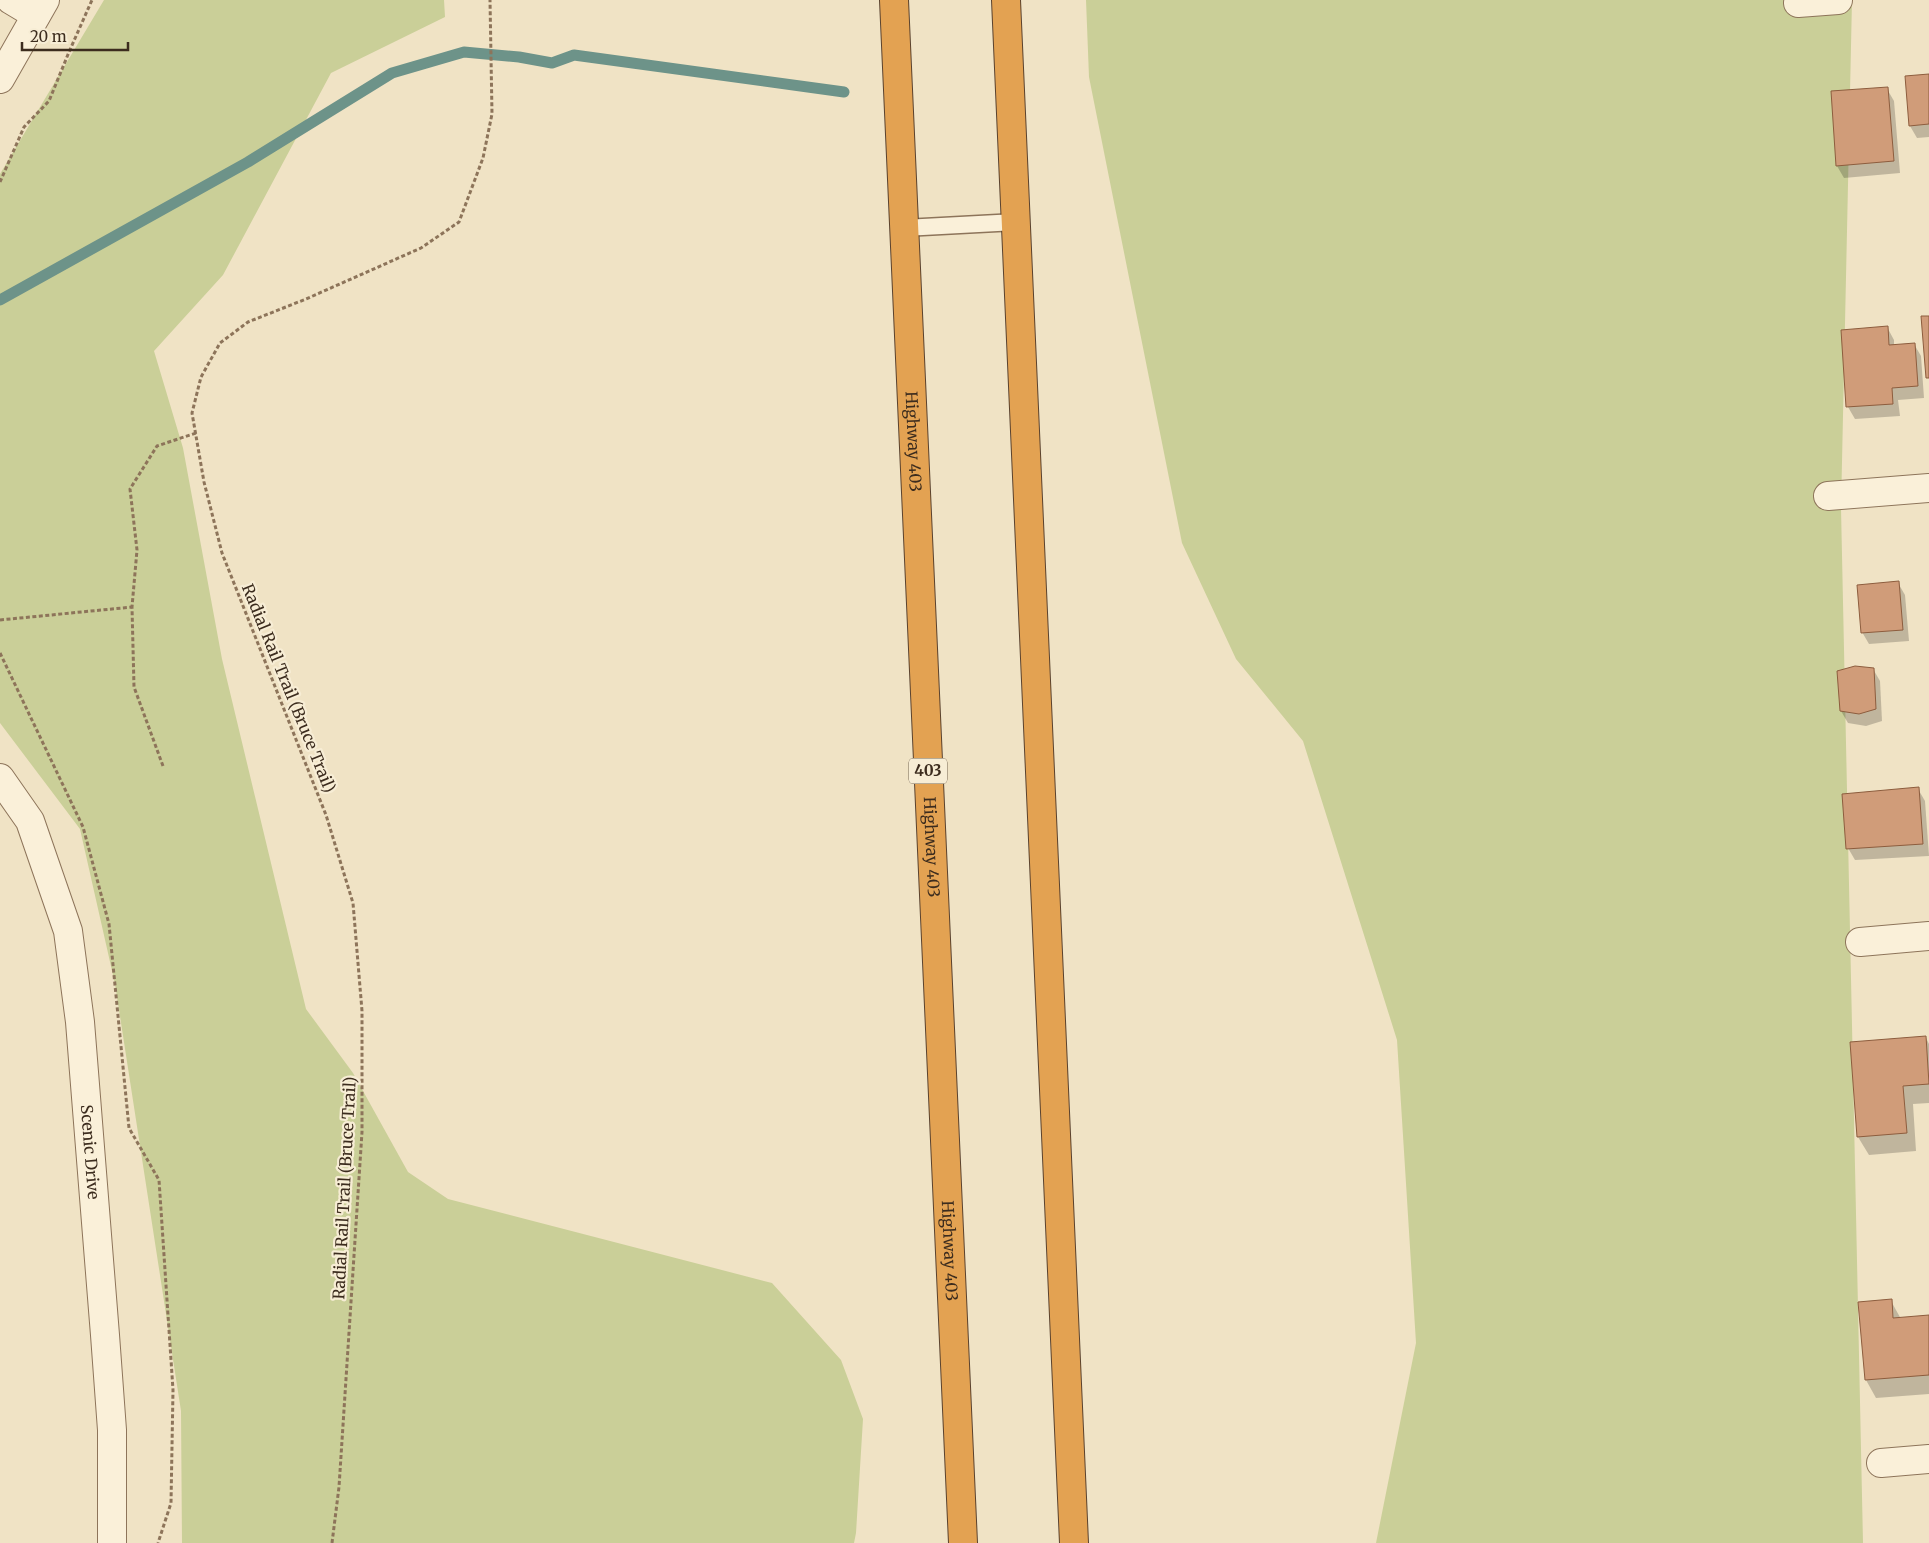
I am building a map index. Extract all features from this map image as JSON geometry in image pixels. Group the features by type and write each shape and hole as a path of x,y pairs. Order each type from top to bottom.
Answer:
{"highway":[{"name":"Highway 403","path":"894,0 963,1543"},
{"path":"1006,0 1074,1543"}],"street":[{"path":"0,79 40,8 11,0"},
{"path":"1798,3 1838,0"},
{"path":"1828,496 1929,488"},
{"name":"Scenic Drive","path":"0,778 30,820 68,931 80,1022 112,1421 112,1543"},
{"path":"1860,942 1929,936"},
{"path":"1881,1463 1929,1459"}],"lane":[{"path":"904,228 1016,222"}],"path":[{"path":"0,182 24,128 49,101 92,0"},
{"name":"Radial Rail Trail (Bruce Trail)","path":"332,1543 339,1487 362,1132 362,1011 353,902 326,815 222,553 204,482 192,414 201,377 220,343 248,322 306,299 421,248 459,222 483,158 492,114 490,0"},
{"path":"163,766 134,687 132,607 137,550 130,489 157,446 196,433"},
{"path":"0,620 132,607"},
{"path":"0,654 83,827 109,924 129,1128 159,1180 173,1390 171,1503 158,1543"}],"green space":[{"path":"104,0 444,0 445,17 331,73 223,275 154,351 183,448 222,659 306,1009 353,1073 408,1172 448,1199 772,1283 841,1360 863,1419 854,1543 182,1543 181,1411 115,984 80,829 0,723 0,174"},
{"path":"1086,0 1852,0 1841,508 1863,1543 1376,1543 1416,1343 1397,1040 1303,741 1236,659 1182,543 1089,77"}],"building":[{"path":"1929,74 1929,124 1909,126 1905,76"},
{"path":"1888,87 1894,161 1836,166 1831,91"},
{"path":"1921,316 1929,316 1929,378 1926,378"},
{"path":"1888,326 1889,345 1915,343 1918,386 1892,388 1893,404 1846,407 1841,330"},
{"path":"1899,581 1903,630 1861,633 1857,585"},
{"path":"1855,666 1874,668 1876,709 1859,714 1840,711 1837,671"},
{"path":"1919,787 1923,844 1846,849 1842,794"},
{"path":"1926,1036 1929,1084 1903,1086 1907,1133 1857,1137 1850,1042"},
{"path":"1892,1299 1893,1318 1929,1315 1929,1375 1865,1380 1858,1302"}],"waterway":[{"path":"0,300 248,162 392,73 464,52 519,57 552,63 574,55 844,92"}]}
